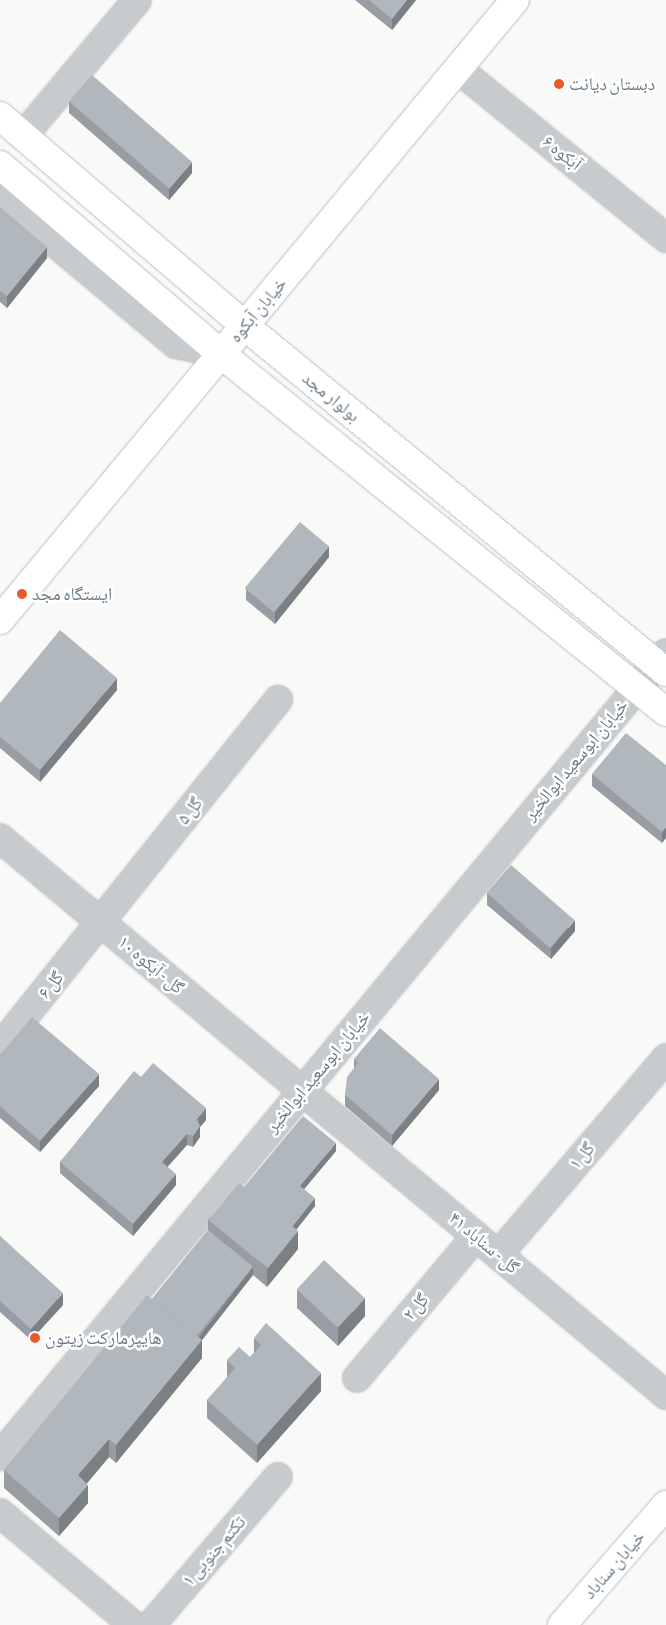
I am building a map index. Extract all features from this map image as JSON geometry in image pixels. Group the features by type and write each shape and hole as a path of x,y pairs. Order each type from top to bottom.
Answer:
{"main road":[{"name":"خیابان آبکوه","path":"0,620 516,0"},
{"name":"بولوار مجد","path":"0,116 245,326 663,663"},
{"name":"بولوار مجد","path":"0,165 221,354 666,712"},
{"path":"177,316 191,309 201,288"},
{"name":"خیابان سناباد","path":"562,1625 666,1505"}],"street":[{"path":"23,136 137,0"},
{"name":"آبکوه ۶","path":"458,69 666,238"},
{"path":"0,197 176,344 221,354"},
{"name":"خیابان ابوسعید ابوالخیر","path":"0,1456 636,687 663,663"},
{"name":"گل ۵","path":"101,923 278,700"},
{"name":"گل - آبکوه ۱۰","path":"0,838 302,1091"},
{"name":"گل ۶","path":"0,1047 101,923"},
{"name":"گل ۱","path":"498,1255 666,1058"},
{"name":"گل - سناباد ۴۱","path":"302,1091 666,1395"},
{"name":"گل ۲","path":"357,1378 476,1236"},
{"name":"تکتم جنوبی ۱","path":"150,1625 278,1477"},
{"path":"0,1514 133,1625"}],"building":[{"path":"369,0 407,0 392,19"},
{"path":"92,75 192,162 169,189 69,101"},
{"path":"0,207 47,247 7,296 0,291"},
{"path":"300,522 329,546 274,612 245,588"},
{"path":"60,630 117,678 40,770 0,737 0,703"},
{"path":"626,733 666,765 666,827 662,832 592,774"},
{"path":"511,865 574,920 550,948 487,893"},
{"path":"32,1017 99,1074 40,1141 0,1106 0,1055"},
{"path":"380,1028 439,1079 392,1135 345,1095 347,1077 358,1063 354,1059"},
{"path":"153,1063 206,1108 197,1119 200,1126 193,1136 187,1134 162,1162 176,1174 133,1224 60,1162 134,1071 141,1077"},
{"path":"303,1116 336,1143 300,1186 315,1198 292,1227 244,1187"},
{"path":"239,1183 298,1231 268,1268 209,1220"},
{"path":"208,1230 253,1267 197,1336 152,1299"},
{"path":"0,1236 63,1293 31,1329 0,1301"},
{"path":"324,1260 365,1298 338,1327 297,1289"},
{"path":"147,1295 202,1340 116,1445 109,1439 78,1475 88,1485 59,1518 4,1470"},
{"path":"266,1323 321,1373 257,1445 207,1400 235,1368 227,1360 239,1347 250,1357 261,1345 254,1338"}],"place":[{"name":"دبستان دیانت","path":"559,84"},
{"name":"ایستگاه مجد","path":"22,594"},
{"name":"هایپرمارکت زیتون","path":"35,1338"}]}
